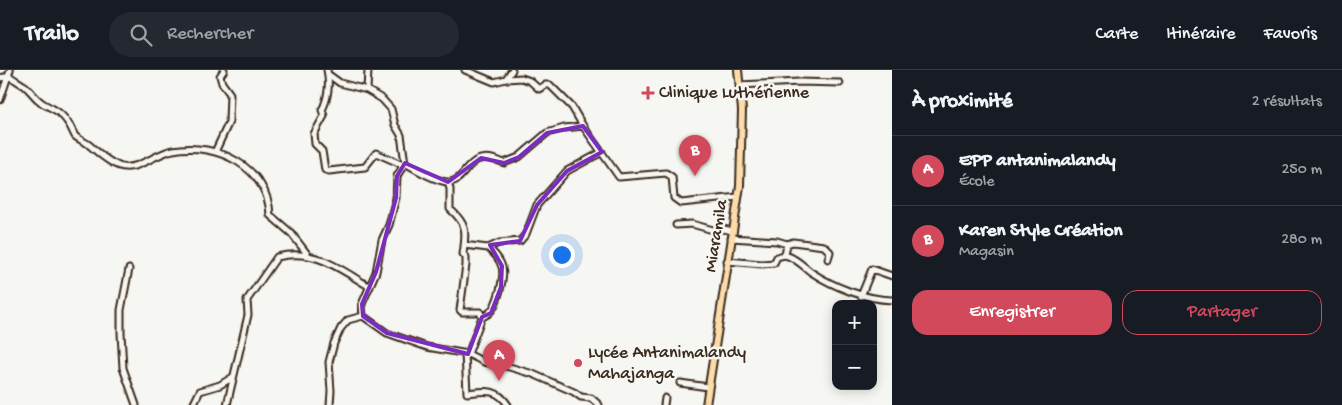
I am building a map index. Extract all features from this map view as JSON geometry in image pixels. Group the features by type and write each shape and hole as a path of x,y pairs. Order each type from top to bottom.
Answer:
{"main road":[{"name":"Miaramila","path":"706,405 742,161 742,110 738,70"}],"street":[{"path":"215,152 229,122 230,94 222,83 220,76 224,70"},
{"path":"367,90 368,70"},
{"path":"465,70 494,82 522,78 539,89 550,85 572,107 619,177 666,173 672,178 674,198 681,203 738,197"},
{"path":"506,79 512,70"},
{"path":"10,73 40,101 58,112 76,136 99,155 120,166 137,165 173,150 215,152 234,159 251,171 266,194 270,215 291,233 308,255"},
{"path":"0,78 10,73"},
{"path":"0,100 10,73"},
{"path":"328,73 340,83 367,90 382,100 391,109 394,125 402,135 404,164 397,176 394,207 382,240 376,272 362,304 363,316 387,333 427,347 466,354 484,362 533,374 581,397 590,398 599,405"},
{"path":"328,73 326,97 322,110 324,116 314,134 315,144 322,152 325,170 329,172 365,167 376,153 429,176 448,182 457,180 472,163 481,158 493,158 504,163 519,157 547,133 564,128 583,126"},
{"path":"740,85 799,82 840,83"},
{"path":"488,248 499,243 520,241 526,234 537,205 567,171 602,152"},
{"path":"448,182 450,209 461,220 466,236 463,254 466,257 466,265 460,310 462,312 480,312 482,317"},
{"path":"676,225 692,224 712,230 724,229 732,231"},
{"path":"731,238 824,246 830,252 828,259"},
{"path":"785,255 787,244"},
{"path":"464,245 488,248 495,253 502,266 503,274 497,299 490,312 482,317 466,354 467,393 488,390 504,398 508,405"},
{"path":"227,405 248,315 247,300 277,257 289,254 308,255 328,262 370,287"},
{"path":"727,261 774,263 777,257 785,255 798,260 809,271 820,277 861,296 870,299 892,300"},
{"path":"129,269 121,310 121,333 123,368 136,405"},
{"path":"861,296 872,269 892,276"},
{"path":"330,405 329,362 334,343 341,328 348,320 363,316"},
{"path":"193,405 200,391 220,385 233,378"},
{"path":"680,383 708,387"},
{"path":"664,405 665,398"}],"highlighted area":[{"path":"583,126 602,152 567,171 537,205 520,241 490,245 502,266 501,287 491,313 482,317 468,354 387,333 363,316 362,304 376,272 396,198 397,176 405,163 448,182 481,158 504,163 519,157 547,133"}],"place":[{"name":"Clinique Luthérienne","path":"648,93"},
{"name":"Karen Style Création","path":"695,176"},
{"name":"Lycée Antanimalandy Mahajanga","path":"578,363"},
{"name":"EPP antanimalandy","path":"499,381"}]}
